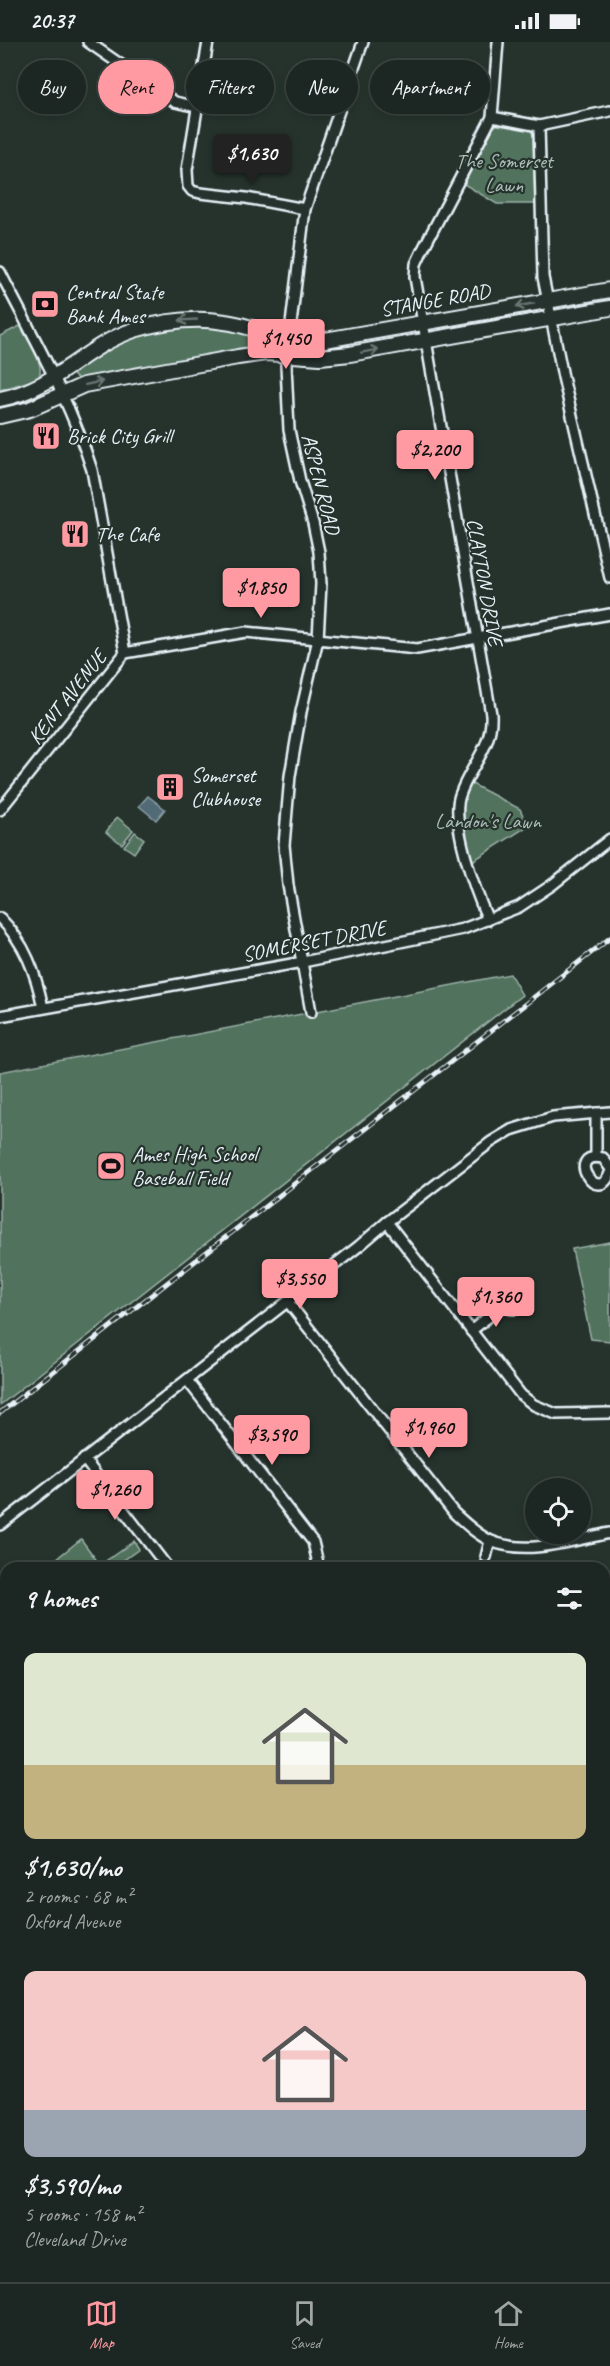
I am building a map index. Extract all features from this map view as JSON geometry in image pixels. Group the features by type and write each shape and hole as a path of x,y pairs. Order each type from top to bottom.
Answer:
{"main road":[{"name":"STANGE ROAD","path":"0,399 27,392 54,378 112,340 132,331 167,322 196,319 225,321 289,338 325,340 610,290"},
{"name":"STANGE ROAD","path":"0,416 30,409 92,383 238,357 266,353 330,357 610,308"}],"street":[{"path":"88,42 175,102 186,104"},
{"path":"205,60 208,42"},
{"name":"ASPEN ROAD","path":"311,1012 285,866 284,845 290,776 301,712 318,639 321,584 319,552 289,430 286,392 287,354 305,209 363,42"},
{"name":"CLAYTON DRIVE","path":"488,920 474,889 457,812 459,796 488,742 492,728 491,714 424,341 415,277 416,264 492,117 498,42"},
{"path":"492,117 538,126 610,111"},
{"path":"196,114 186,178 192,191 305,209"},
{"path":"538,126 542,263 548,301 610,578"},
{"path":"0,272 62,394 84,444 92,470 125,653"},
{"name":"KENT AVENUE","path":"0,810 125,653 246,632 417,650 610,614"},
{"name":"SOMERSET DRIVE","path":"0,1016 303,962 464,929 519,907 552,885 610,839"},
{"path":"0,918 24,949 33,969 43,1008"},
{"path":"0,1525 491,1142 512,1130 553,1116 610,1112"},
{"path":"596,1113 596,1157"},
{"path":"610,1168 603,1158 596,1157 589,1160 584,1173 588,1180 595,1183 602,1183 610,1173"},
{"path":"387,1222 521,1395 534,1405 556,1414 610,1413"},
{"path":"288,1302 454,1513 471,1529 490,1541 507,1545 544,1546 610,1533"},
{"path":"471,1331 503,1305"},
{"path":"187,1380 313,1542 318,1562"},
{"path":"84,1459 163,1562"},
{"path":"486,1557 490,1541"}],"green space":[{"name":"The Somerset Lawn","path":"499,123 529,129 533,134 535,204 497,204 464,184 493,128"},
{"path":"610,296 610,302 568,309 567,303"},
{"path":"531,310 532,316 441,332 440,326"},
{"path":"218,325 264,338 267,343 261,347 80,380 74,376 74,372 83,364 129,337 166,327"},
{"path":"20,326 37,356 40,365 38,379 32,384 30,381 0,390 0,336"},
{"path":"404,332 405,339 342,350 305,351 306,344"},
{"path":"40,392 43,397 0,411 0,404"},
{"name":"Landon's Lawn","path":"470,783 520,809 528,826 471,862 463,812"},
{"path":"117,817 133,830 122,844 106,832"},
{"path":"135,832 144,839 134,853 124,846"},
{"path":"510,974 522,995 0,1405 0,1072"},
{"path":"610,1242 610,1341 591,1339 572,1249"},
{"path":"81,1539 98,1562 52,1562"},
{"path":"134,1541 139,1549 121,1562 104,1562"}],"water":[{"path":"148,796 165,809 156,820 139,806"}],"railway":[{"path":"0,1413 610,938"}],"place":[{"name":"Central State Bank Ames","path":"45,304"},
{"name":"Brick City Grill","path":"46,436"},
{"name":"The Cafe","path":"75,534"},
{"name":"Somerset Clubhouse","path":"170,787"},
{"name":"Ames High School Baseball Field","path":"111,1166"}]}
